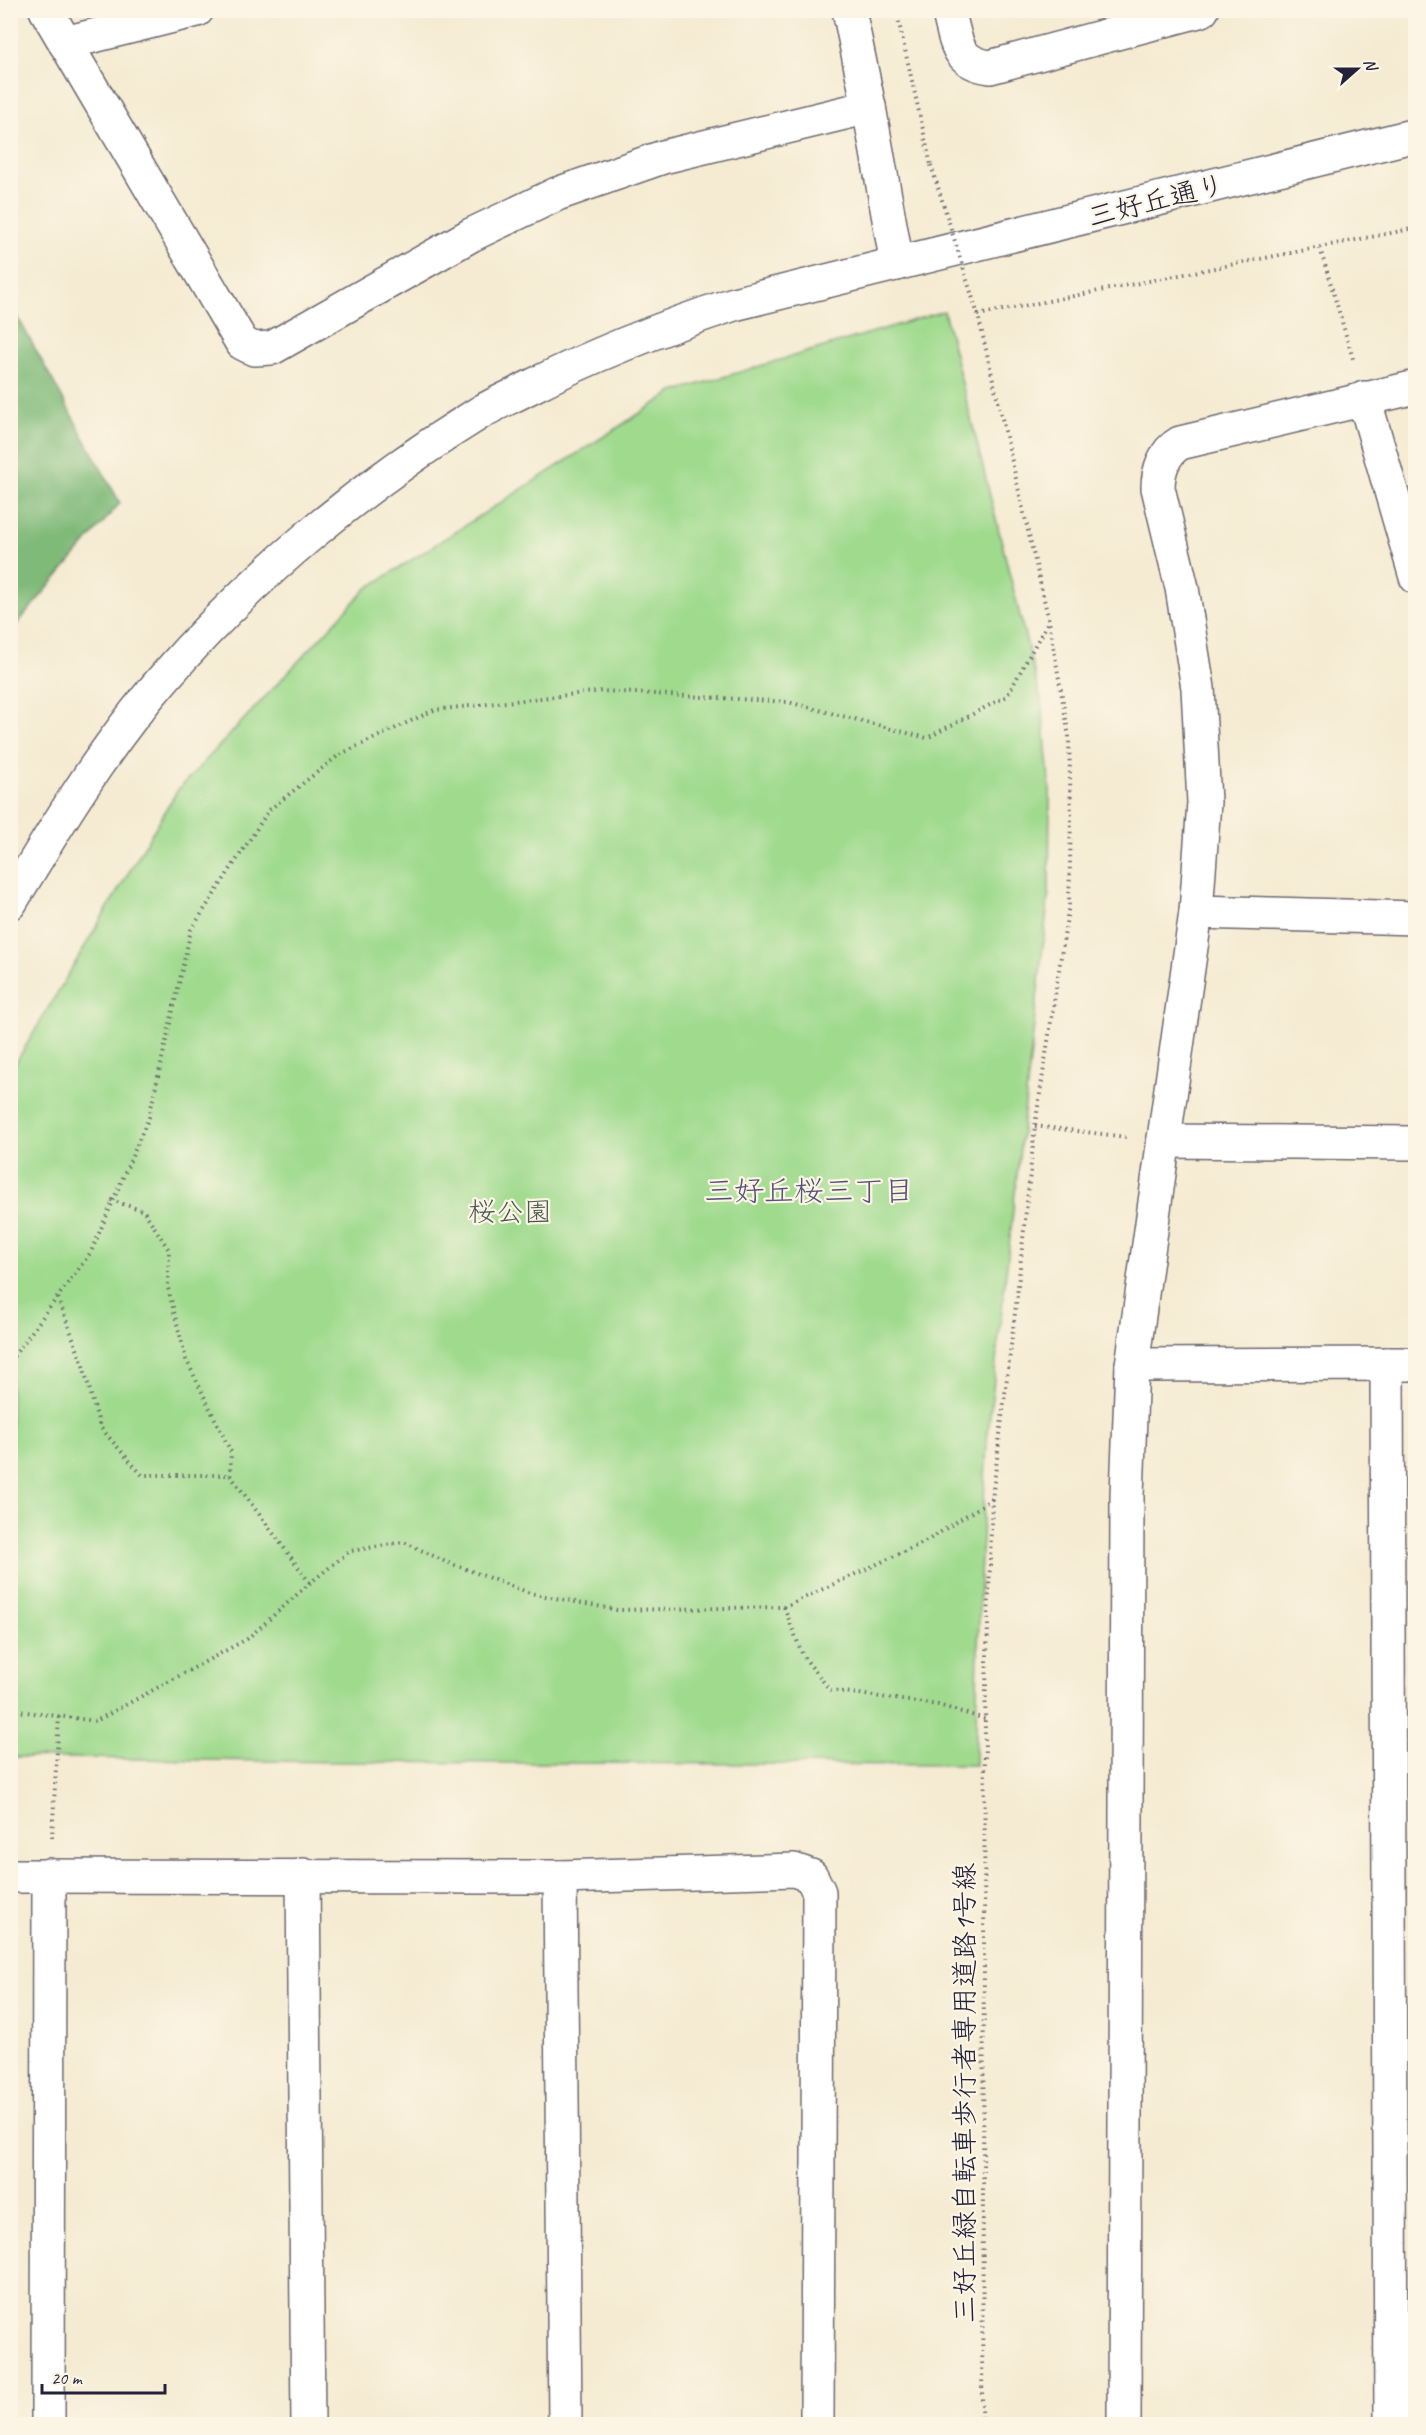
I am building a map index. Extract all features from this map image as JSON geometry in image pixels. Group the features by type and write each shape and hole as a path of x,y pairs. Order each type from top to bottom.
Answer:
{"street":[{"path":"46,10 242,343 254,350 272,348 471,235 557,195 663,158 869,106"},
{"path":"65,43 196,10"},
{"path":"849,10 869,106 897,264"},
{"path":"948,10 960,52 973,65 990,67 1202,10"},
{"name":"三好丘通り","path":"10,903 52,831 123,729 163,679 213,626 324,524 390,472 482,411 572,365 682,321 734,304 1416,135"},
{"path":"1124,2424 1127,1495 1132,1365 1196,912 1204,802 1198,688 1182,588 1158,488 1158,474 1169,452 1180,443 1416,387"},
{"path":"1364,398 1416,577"},
{"path":"1196,912 1416,918"},
{"path":"1164,1141 1416,1143"},
{"path":"1132,1365 1401,1364 1390,2424"},
{"path":"10,1876 560,1877 794,1870 811,1876 819,1892 817,2424"},
{"path":"48,2424 50,1875"},
{"path":"303,1875 308,2424"},
{"path":"560,1877 564,2424"}],"path":[{"name":"三好丘緑自転車歩行者専用道路1号線","path":"896,10 931,165 978,315 1049,621 1069,737 1071,818 1069,904 1035,1126 992,1499 985,1719 982,2424"},
{"path":"978,315 1416,228"},
{"path":"1320,248 1364,398"},
{"path":"10,1360 91,1252 111,1200 149,1117 191,930 269,810 339,755 434,710 603,691 788,702 927,738 1007,696 1049,621"},
{"path":"1035,1126 1164,1141"},
{"path":"111,1200 144,1211 170,1250 168,1288 186,1359 231,1452 230,1475 310,1583"},
{"path":"57,1297 82,1362 100,1427 142,1475 230,1475"},
{"path":"10,1710 96,1721 248,1639 310,1583 350,1551 404,1542 444,1561 530,1593 617,1610 784,1607 925,1542 992,1499"},
{"path":"784,1607 802,1656 830,1690 938,1704 985,1719"},
{"path":"50,1875 59,1716"}],"green space":[{"path":"10,303 120,503 11,631 10,631"},
{"name":"桜公園","path":"944,311 1042,704 1050,792 1049,892 987,1441 980,1577 975,1765 342,1762 11,1757 11,1071 177,791 366,589 673,392"}],"district":[{"name":"三好丘桜三丁目","path":"809,1191"}]}
